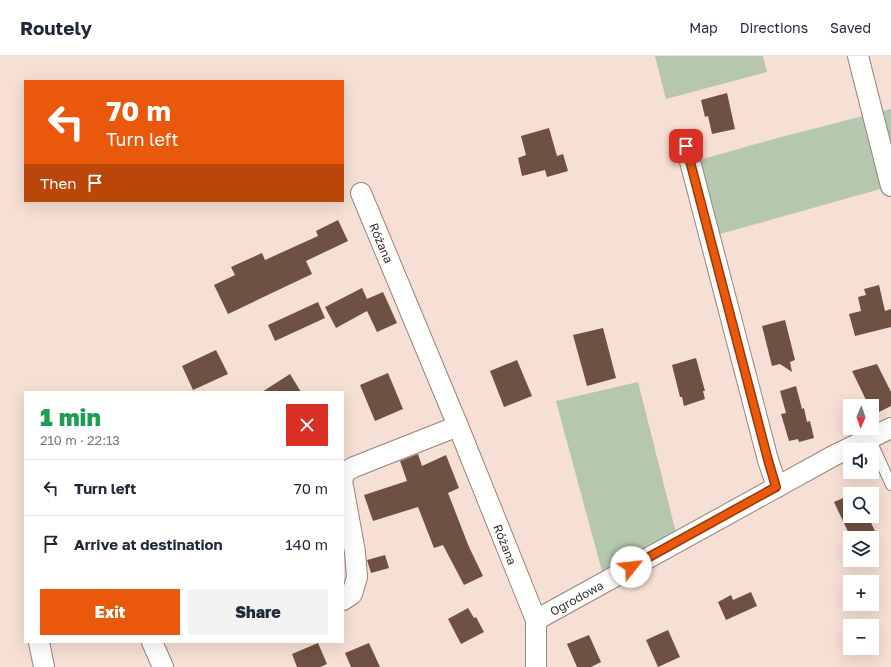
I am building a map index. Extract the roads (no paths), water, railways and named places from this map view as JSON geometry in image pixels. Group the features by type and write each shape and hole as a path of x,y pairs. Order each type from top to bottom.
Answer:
{"street":[{"path":"858,56 891,186"},
{"path":"686,146 776,487"},
{"name":"Różana","path":"361,193 458,426 536,620 536,667"},
{"path":"344,475 345,472 354,467 458,426"},
{"name":"Ogrodowa","path":"536,620 833,456 891,428"},
{"path":"344,492 355,552 357,577 352,594 344,599"},
{"path":"39,643 44,667"},
{"path":"152,643 163,667"}],"lane":[{"path":"870,438 891,485"}]}
